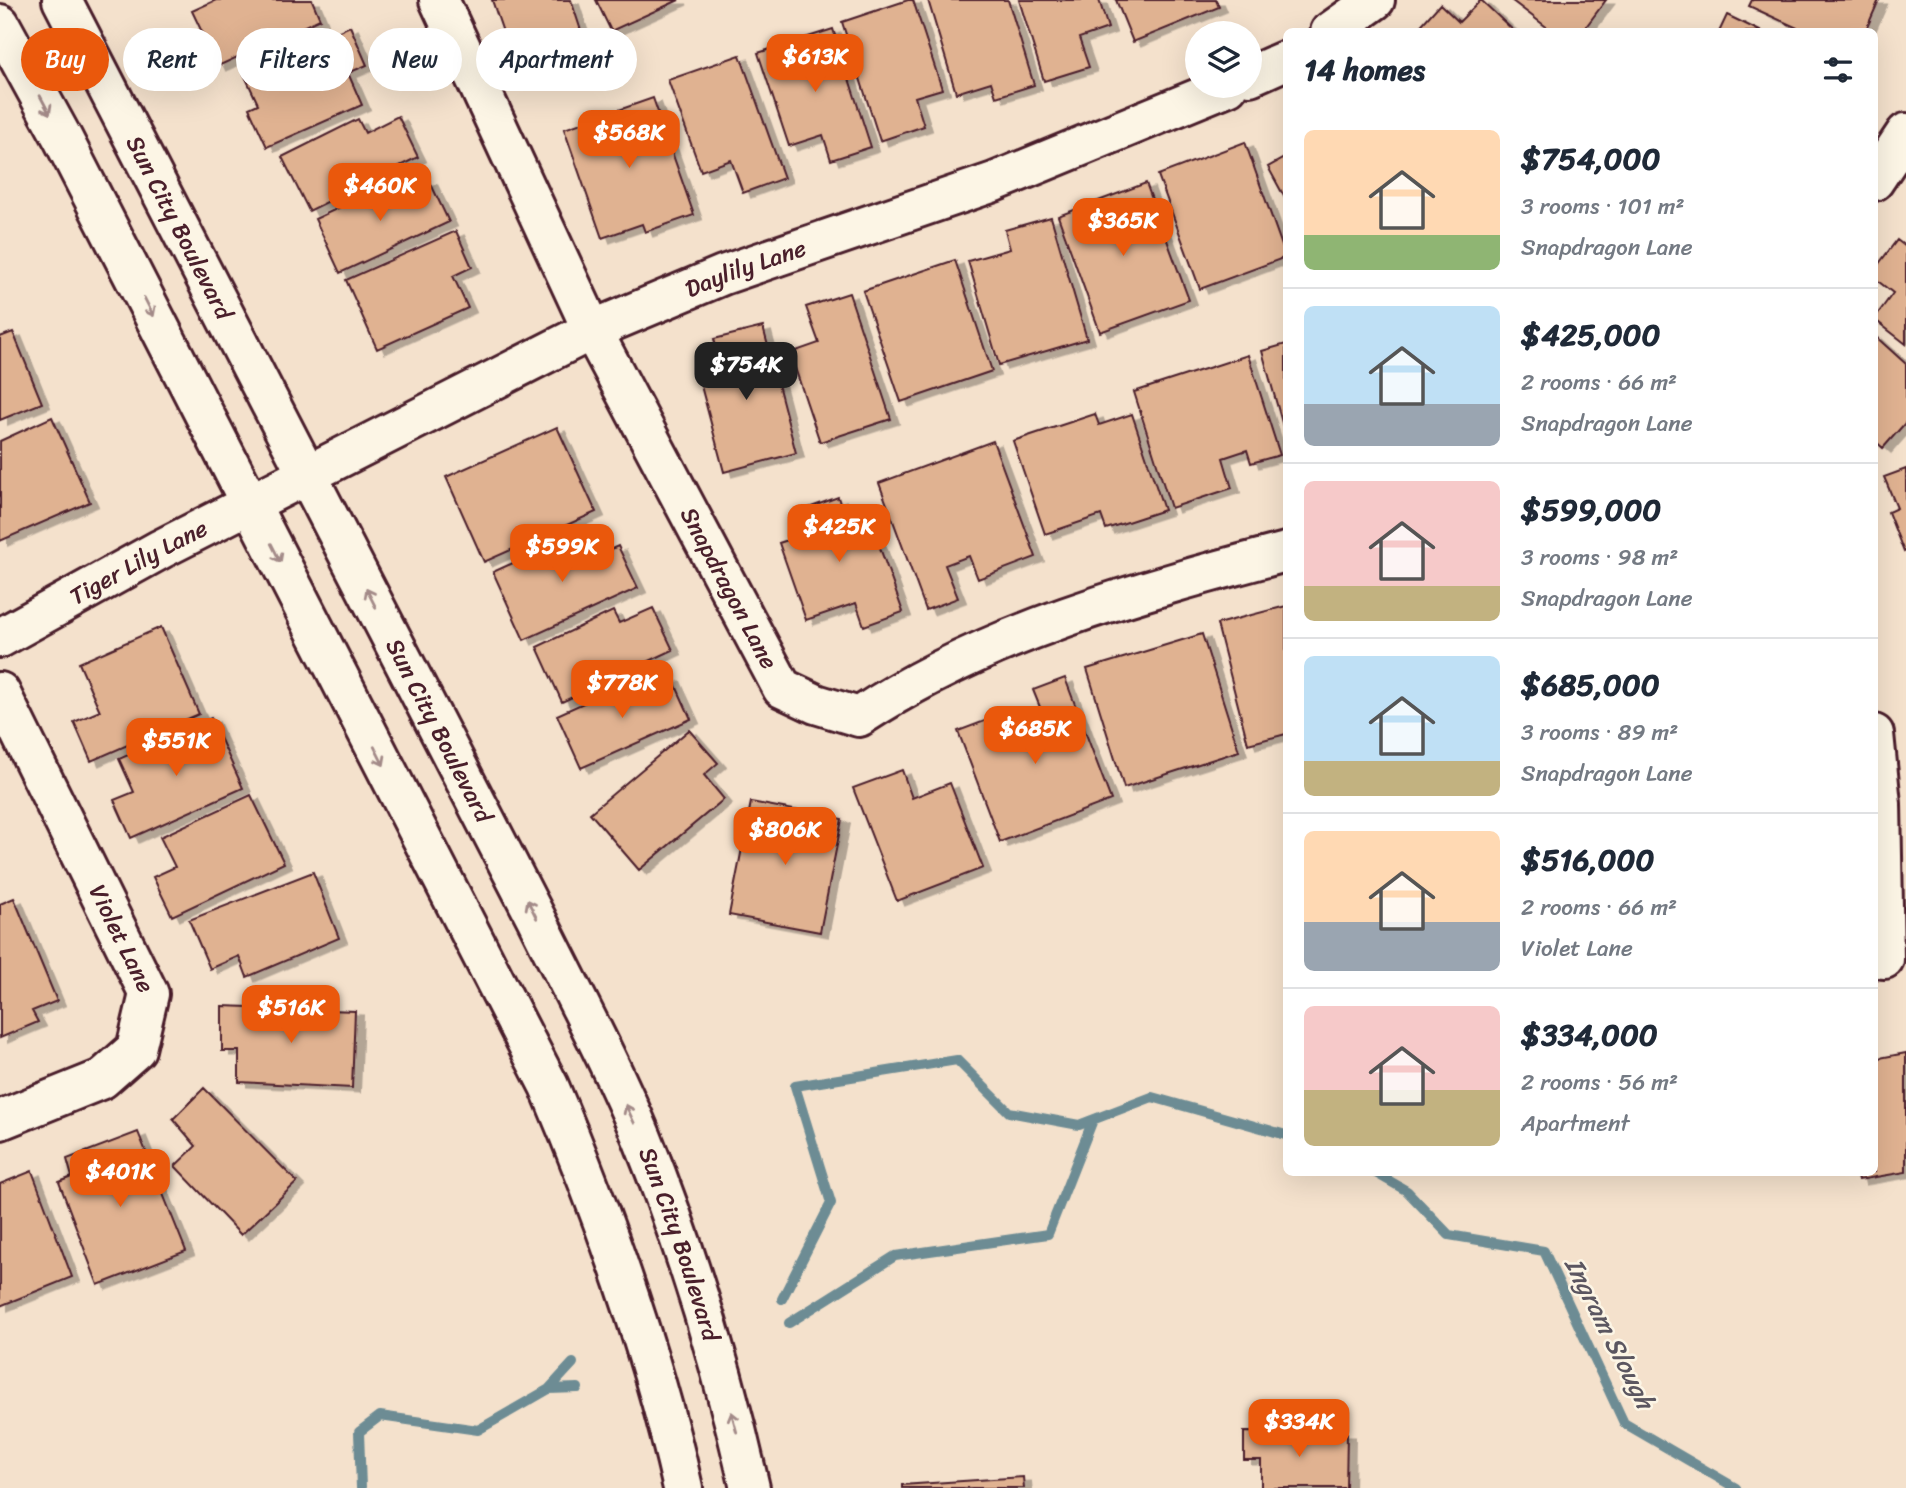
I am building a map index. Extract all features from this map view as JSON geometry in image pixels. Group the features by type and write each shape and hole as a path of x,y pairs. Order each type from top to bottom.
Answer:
{"street":[{"name":"Sun City Boulevard","path":"62,0 579,1157 635,1313 683,1488"},
{"name":"Snapdragon Lane","path":"439,0 592,330 782,688 816,704 859,717 909,683 1040,624 1283,553"},
{"path":"1336,28 1375,0"},
{"name":"Sun City Boulevard","path":"0,24 63,139 279,489 536,918 641,1137 711,1333 750,1488"},
{"path":"1262,71 1283,61"},
{"name":"Daylily Lane","path":"279,489 592,330 723,275 994,183 1199,98"},
{"path":"1878,175 1906,133"},
{"name":"Tiger Lily Lane","path":"0,638 279,489"},
{"name":"Violet Lane","path":"0,692 149,995 136,1049 102,1079 0,1120"},
{"path":"1878,774 1884,959"}],"building":[{"path":"216,0 312,0 320,19 300,28 236,28 236,58 222,64 222,28 200,28 192,11"},
{"path":"492,0 571,0 580,28 502,28"},
{"path":"596,0 679,0 618,28 610,28"},
{"path":"913,0 942,89 915,97 924,126 880,141 842,22"},
{"path":"928,0 1008,0 1034,85 996,97 991,82 956,93"},
{"path":"1019,0 1099,0 1108,28 1079,38 1089,67 1044,81"},
{"path":"1116,0 1216,0 1219,7 1133,42"},
{"path":"1481,0 1511,28 1419,28 1440,4 1459,22"},
{"path":"1511,0 1606,0 1585,28 1548,28"},
{"path":"1752,0 1879,0 1867,28 1797,28 1749,6"},
{"path":"1727,15 1754,28 1721,28"},
{"path":"833,29 871,147 831,160 823,135 789,146 758,53"},
{"path":"354,35 367,65 354,70"},
{"path":"740,55 784,178 743,193 731,160 701,171 668,80"},
{"path":"354,87 362,105 267,147 249,108 258,104 252,91 354,91"},
{"path":"653,98 694,215 645,232 642,224 602,238 564,129"},
{"path":"398,116 418,157 309,211 282,157 358,119 365,133"},
{"path":"1245,142 1283,249 1283,258 1200,289 1158,175"},
{"path":"1283,159 1283,194 1268,167"},
{"path":"429,180 449,222 340,273 315,219 389,184 395,196"},
{"path":"1146,183 1189,300 1100,332 1058,216"},
{"path":"1051,217 1087,339 999,365 968,261 1010,249 1005,230"},
{"path":"456,231 472,267 453,276 468,308 377,349 346,280"},
{"path":"1897,240 1906,247 1906,344 1878,322 1878,314 1893,293 1878,281 1878,265"},
{"path":"955,260 992,371 901,402 863,291"},
{"path":"849,293 891,419 820,442 790,353 819,343 806,307"},
{"path":"763,327 796,453 724,472 696,367 720,361 714,339"},
{"path":"13,332 42,403 0,420 0,337"},
{"path":"1878,339 1906,364 1906,422 1883,448 1878,444"},
{"path":"1283,345 1283,426 1262,351"},
{"path":"1248,355 1280,455 1251,463 1247,450 1223,458 1232,488 1171,508 1134,392"},
{"path":"1095,414 1099,425 1132,414 1164,510 1106,529 1101,515 1045,534 1013,441"},
{"path":"52,417 90,502 0,541 0,441"},
{"path":"557,427 596,512 484,562 446,477"},
{"path":"993,441 1036,557 978,579 969,556 945,565 958,598 926,610 879,483"},
{"path":"1906,469 1904,552 1888,512 1897,508 1884,477"},
{"path":"838,497 844,516 866,509 903,612 864,626 856,603 806,620 779,543 800,536 792,514"},
{"path":"579,533 591,558 618,546 638,588 524,640 493,572"},
{"path":"1283,607 1283,735 1248,744 1217,624"},
{"path":"653,608 673,650 562,702 537,647 613,611 619,623"},
{"path":"161,627 199,714 91,761 74,722 100,711 79,663"},
{"path":"1202,634 1239,751 1124,788 1087,669"},
{"path":"672,677 691,719 581,768 557,715 632,681 637,692"},
{"path":"1065,678 1111,800 1000,842 958,731 1014,710 1024,736 1048,727 1033,690"},
{"path":"211,718 243,788 131,838 114,800 134,792 119,759"},
{"path":"689,730 718,763 704,775 724,799 639,870 590,813"},
{"path":"902,770 912,798 950,783 983,868 897,901 853,788"},
{"path":"251,795 284,863 172,916 153,877 175,867 160,837"},
{"path":"751,802 842,819 820,932 729,915"},
{"path":"313,872 339,938 247,977 239,956 210,969 189,920"},
{"path":"14,898 57,1001 32,1011 38,1022 0,1038 0,904"},
{"path":"222,1006 355,1011 352,1088 239,1082 239,1051 222,1051"},
{"path":"1906,1053 1906,1172 1858,1180 1857,1176 1878,1176 1878,1058"},
{"path":"204,1088 297,1182 241,1235 175,1166 196,1146 173,1119"},
{"path":"138,1132 186,1251 98,1285 59,1182 72,1177 67,1159"},
{"path":"32,1171 72,1277 0,1306 0,1184"},
{"path":"1244,1432 1347,1433 1346,1488 1261,1488 1261,1460 1244,1460"},
{"path":"1023,1477 1024,1488 902,1488 902,1485"}],"waterway":[{"path":"782,1299 831,1203 795,1086 957,1060 1009,1112 1079,1125 1152,1097 1283,1134"},
{"path":"789,1323 895,1256 1048,1234 1093,1120"},
{"name":"Ingram Slough","path":"1381,1176 1407,1191 1449,1235 1544,1251 1624,1423 1736,1488"},
{"name":"Ingram Slough","path":"361,1488 359,1432 380,1416 478,1430 549,1389 573,1363"},
{"name":"Ingram Slough","path":"549,1389 578,1388"}]}
